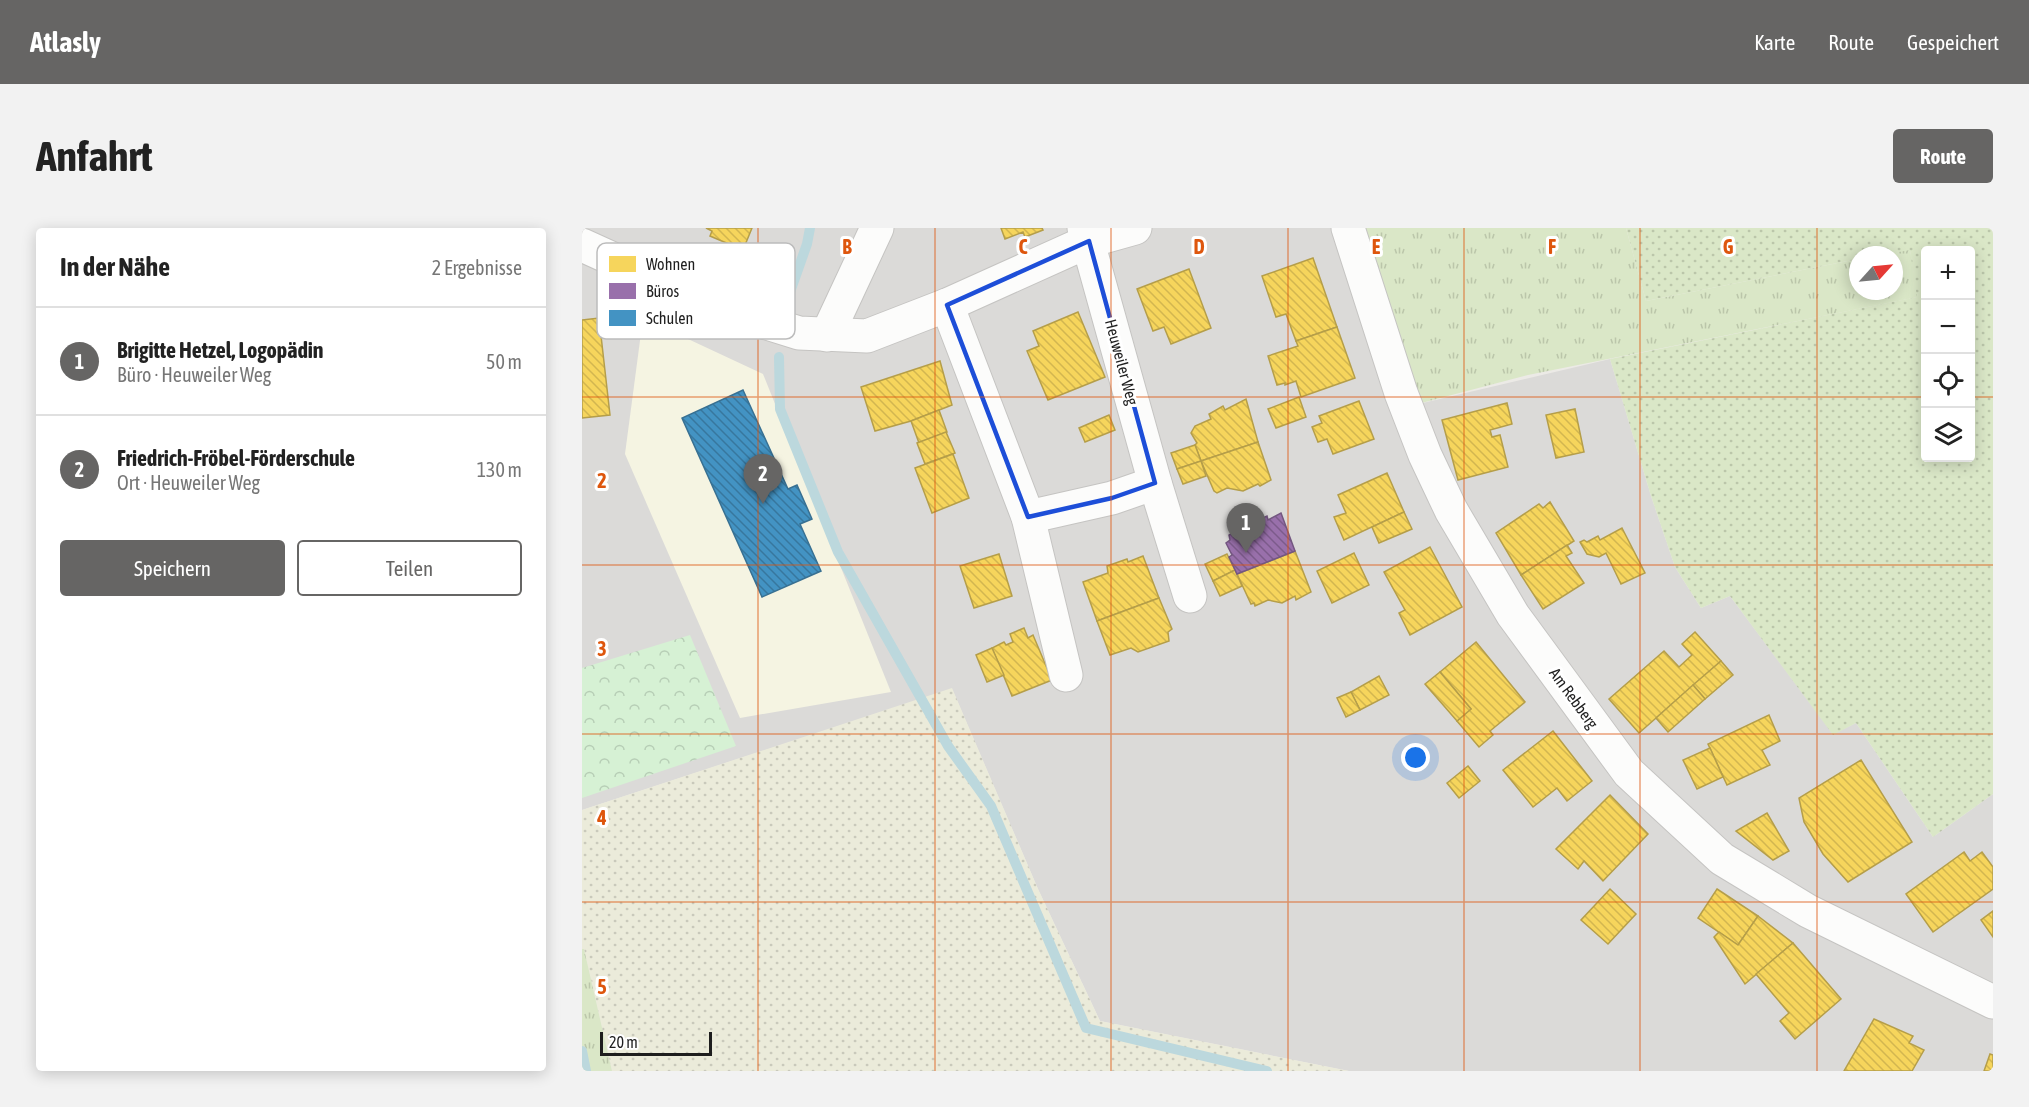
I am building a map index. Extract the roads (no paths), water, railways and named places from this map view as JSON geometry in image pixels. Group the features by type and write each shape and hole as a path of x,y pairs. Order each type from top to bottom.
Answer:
{"street":[{"path":"827,334 877,228"},
{"path":"795,332 867,336 947,305 1087,235 1135,228"},
{"name":"Am Rebberg","path":"1348,228 1401,393 1425,455 1450,510 1513,615 1629,772 1722,859 1808,910 1993,1002"},
{"name":"Heuweiler Weg","path":"1087,235 1155,483 1190,596"},
{"path":"582,245 597,252"},
{"path":"947,305 1028,517 1066,675"},
{"path":"1028,517 1112,498 1155,483"}],"waterway":[{"path":"795,278 810,228"},
{"path":"779,357 780,409 838,552 948,746 991,806 1086,1028 1267,1071"},
{"path":"582,1051 586,1071"}],"place":[{"name":"Friedrich-Fröbel-Förderschule","path":"763,504"},
{"name":"Brigitte Hetzel, Logopädin","path":"1246,553"}]}
